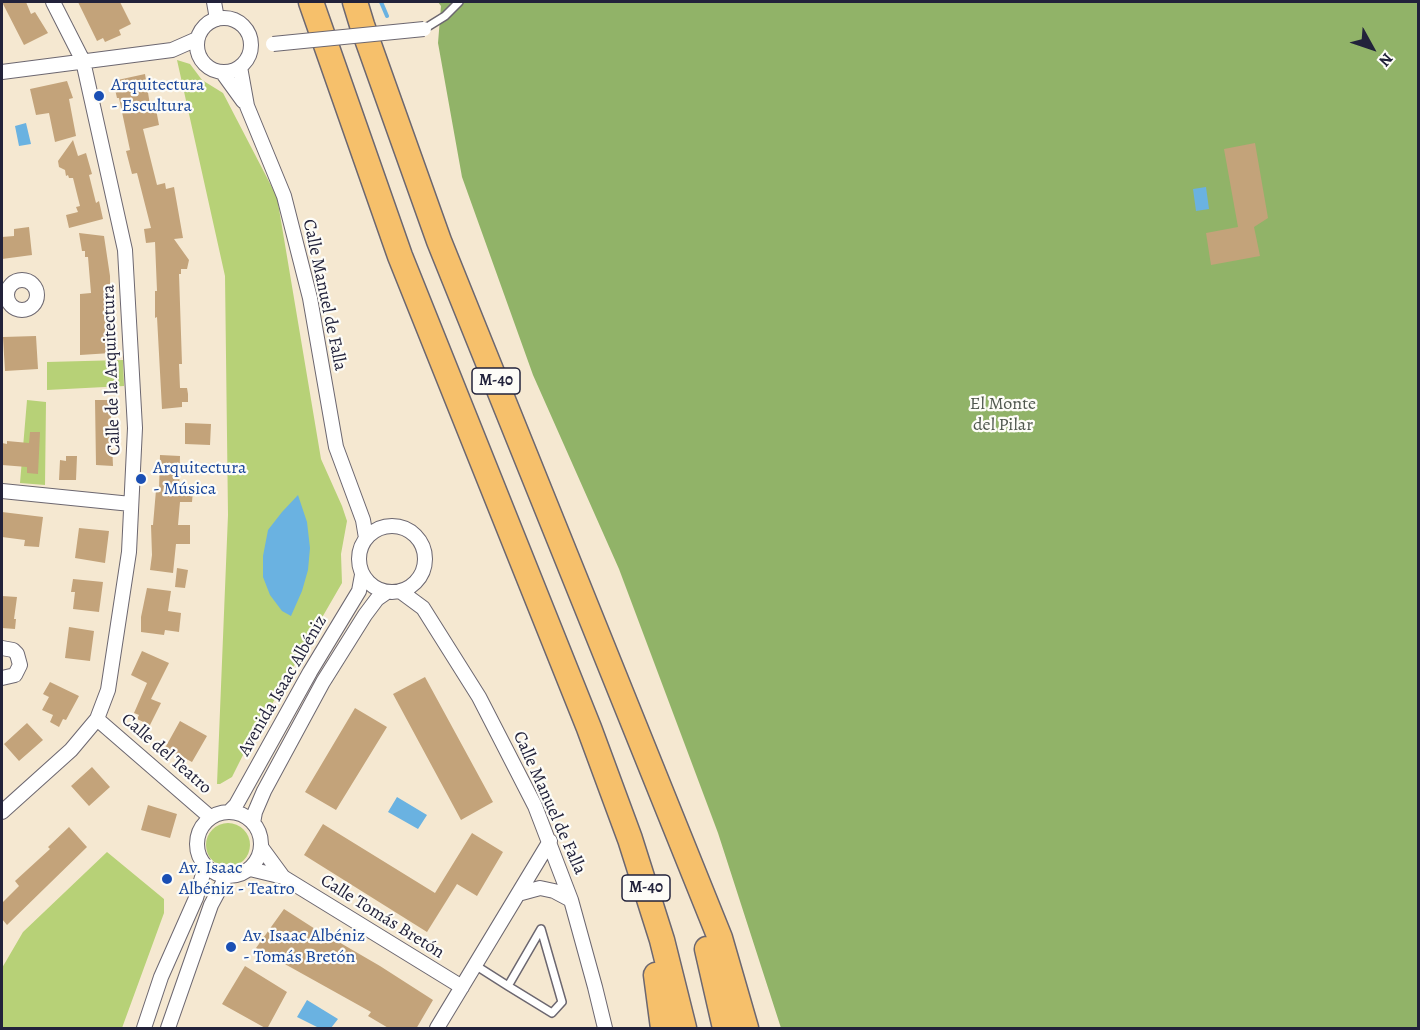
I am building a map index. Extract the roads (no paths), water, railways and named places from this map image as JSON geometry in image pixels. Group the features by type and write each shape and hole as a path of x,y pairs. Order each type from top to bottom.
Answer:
{"highway":[{"name":"M-40","path":"311,2 400,256 598,751 630,839 662,940 684,1029"},
{"name":"M-40","path":"355,2 440,241 647,756 711,963 725,1029"},
{"path":"598,751 610,818 656,975 665,1029"},
{"path":"647,756 720,938 746,1029"}],"street":[{"name":"Calle de la Arquitectura","path":"2,812 71,750 97,719 108,690 129,552 135,428 125,250 83,61 53,2"},
{"path":"214,2 217,19"},
{"path":"217,19 234,20 247,30 251,46 250,54 240,67 231,71 222,72 208,68 199,56 197,39 201,30 208,23 217,19"},
{"path":"251,46 424,29"},
{"path":"2,72 172,50 197,39"},
{"path":"172,50 199,56"},
{"name":"Calle Manuel de Falla","path":"240,67 246,106"},
{"name":"Calle Manuel de Falla","path":"222,72 246,106 284,196 310,298 336,447 363,520 366,538"},
{"path":"2,491 131,504"},
{"name":"Calle Manuel de Falla","path":"354,495 369,514 386,526"},
{"path":"386,526 405,529 414,534 420,541 425,560 419,578 411,586 394,592 377,589 368,584 358,563 360,550 366,538 378,528 386,526"},
{"name":"Avenida Isaac Albéniz","path":"230,812 359,591 362,575"},
{"name":"Calle Manuel de Falla","path":"419,578 423,608 480,698 506,746 550,842 571,900 604,1029"},
{"name":"Calle Manuel de Falla","path":"394,592 423,608"},
{"name":"Avenida Isaac Albéniz","path":"254,823 255,812 264,791 323,682 377,598 394,592"},
{"path":"2,648 13,650 20,659 20,664 15,675 2,678"},
{"name":"Calle del Teatro","path":"97,719 210,817"},
{"path":"230,812 243,815 254,823 260,834 261,847 258,859 250,869 238,876 226,877 215,874 205,867 196,847 197,836 202,825 210,817 230,812"},
{"path":"437,1029 550,842"},
{"name":"Calle Tomás Bretón","path":"261,847 283,878"},
{"path":"144,1029 161,977 196,898 205,867"},
{"name":"Calle Tomás Bretón","path":"250,869 283,878 462,987"},
{"path":"168,1029 211,905 226,877"},
{"path":"518,894 540,888 554,891 571,900"}],"lane":[{"path":"424,29 445,16 459,2"},
{"path":"475,965 508,986 552,1013 562,1002 541,929 508,986"}],"water":[{"path":"26,123 31,144 19,146 15,126"},
{"path":"1206,187 1209,209 1196,211 1193,189"},
{"path":"298,495 307,522 310,548 308,570 291,616 282,611 270,595 263,577 263,556 268,530"},
{"path":"397,797 427,815 418,829 388,812"},
{"path":"307,1000 338,1019 331,1028 319,1028 297,1017"}],"waterway":[{"path":"381,2 387,16"}],"place":[{"name":"Arquitectura - Escultura","path":"99,96"},
{"name":"Arquitectura - Música","path":"141,479"},
{"name":"Av. Isaac Albéniz - Teatro","path":"167,879"},
{"name":"Av. Isaac Albéniz - Tomás Bretón","path":"231,947"}],"park label":[{"name":"El Monte del Pilar","path":"1003,415"}]}
